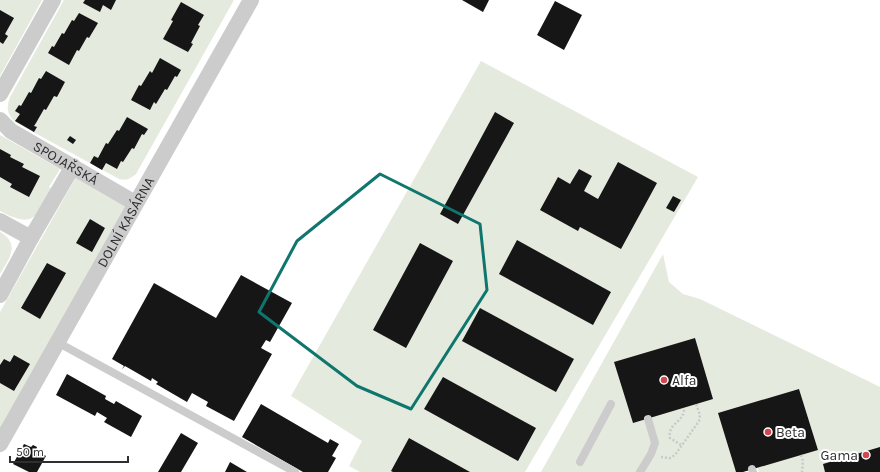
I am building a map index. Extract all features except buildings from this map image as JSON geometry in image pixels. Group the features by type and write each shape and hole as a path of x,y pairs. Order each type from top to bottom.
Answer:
{"street":[{"path":"0,94 53,0"},
{"name":"DOLNÍ KASÁRNA","path":"0,444 251,0"},
{"name":"SPOJAŘSKÁ","path":"0,120 11,131 135,203"},
{"path":"0,295 73,166"},
{"path":"0,221 31,238"}],"lane":[{"path":"57,342 295,472"},
{"path":"580,462 611,404"},
{"path":"640,472 651,454 655,443 648,419"}],"path":[{"path":"651,454 664,458 670,458 675,455 699,421 700,415 696,404"},
{"path":"681,445 670,438 669,432 671,427 681,420 684,413 684,408"},
{"path":"801,455 803,461 802,472"}],"highlighted area":[{"path":"380,174 480,224 487,290 411,409 357,386 259,312 297,241"}],"shaded area":[{"path":"0,0 42,0 0,76"},
{"path":"64,0 234,0 136,174 128,179 119,179 15,122 10,116 8,104 10,97"},
{"path":"481,61 698,177 525,472 360,472 349,466 362,441 291,396"},
{"path":"0,135 60,169 49,187 52,189 41,207 32,218 27,220 11,216 0,211"},
{"path":"76,177 127,205 0,429 0,312"},
{"path":"0,232 10,242 12,247 7,263 0,274"},
{"path":"663,254 669,282 683,294 700,299 880,387 880,472 759,472 757,467 818,450 799,389 736,472 541,472"}],"place":[{"name":"Alfa","path":"664,380"},
{"name":"Beta","path":"768,432"},
{"name":"Gama","path":"866,455"}]}
